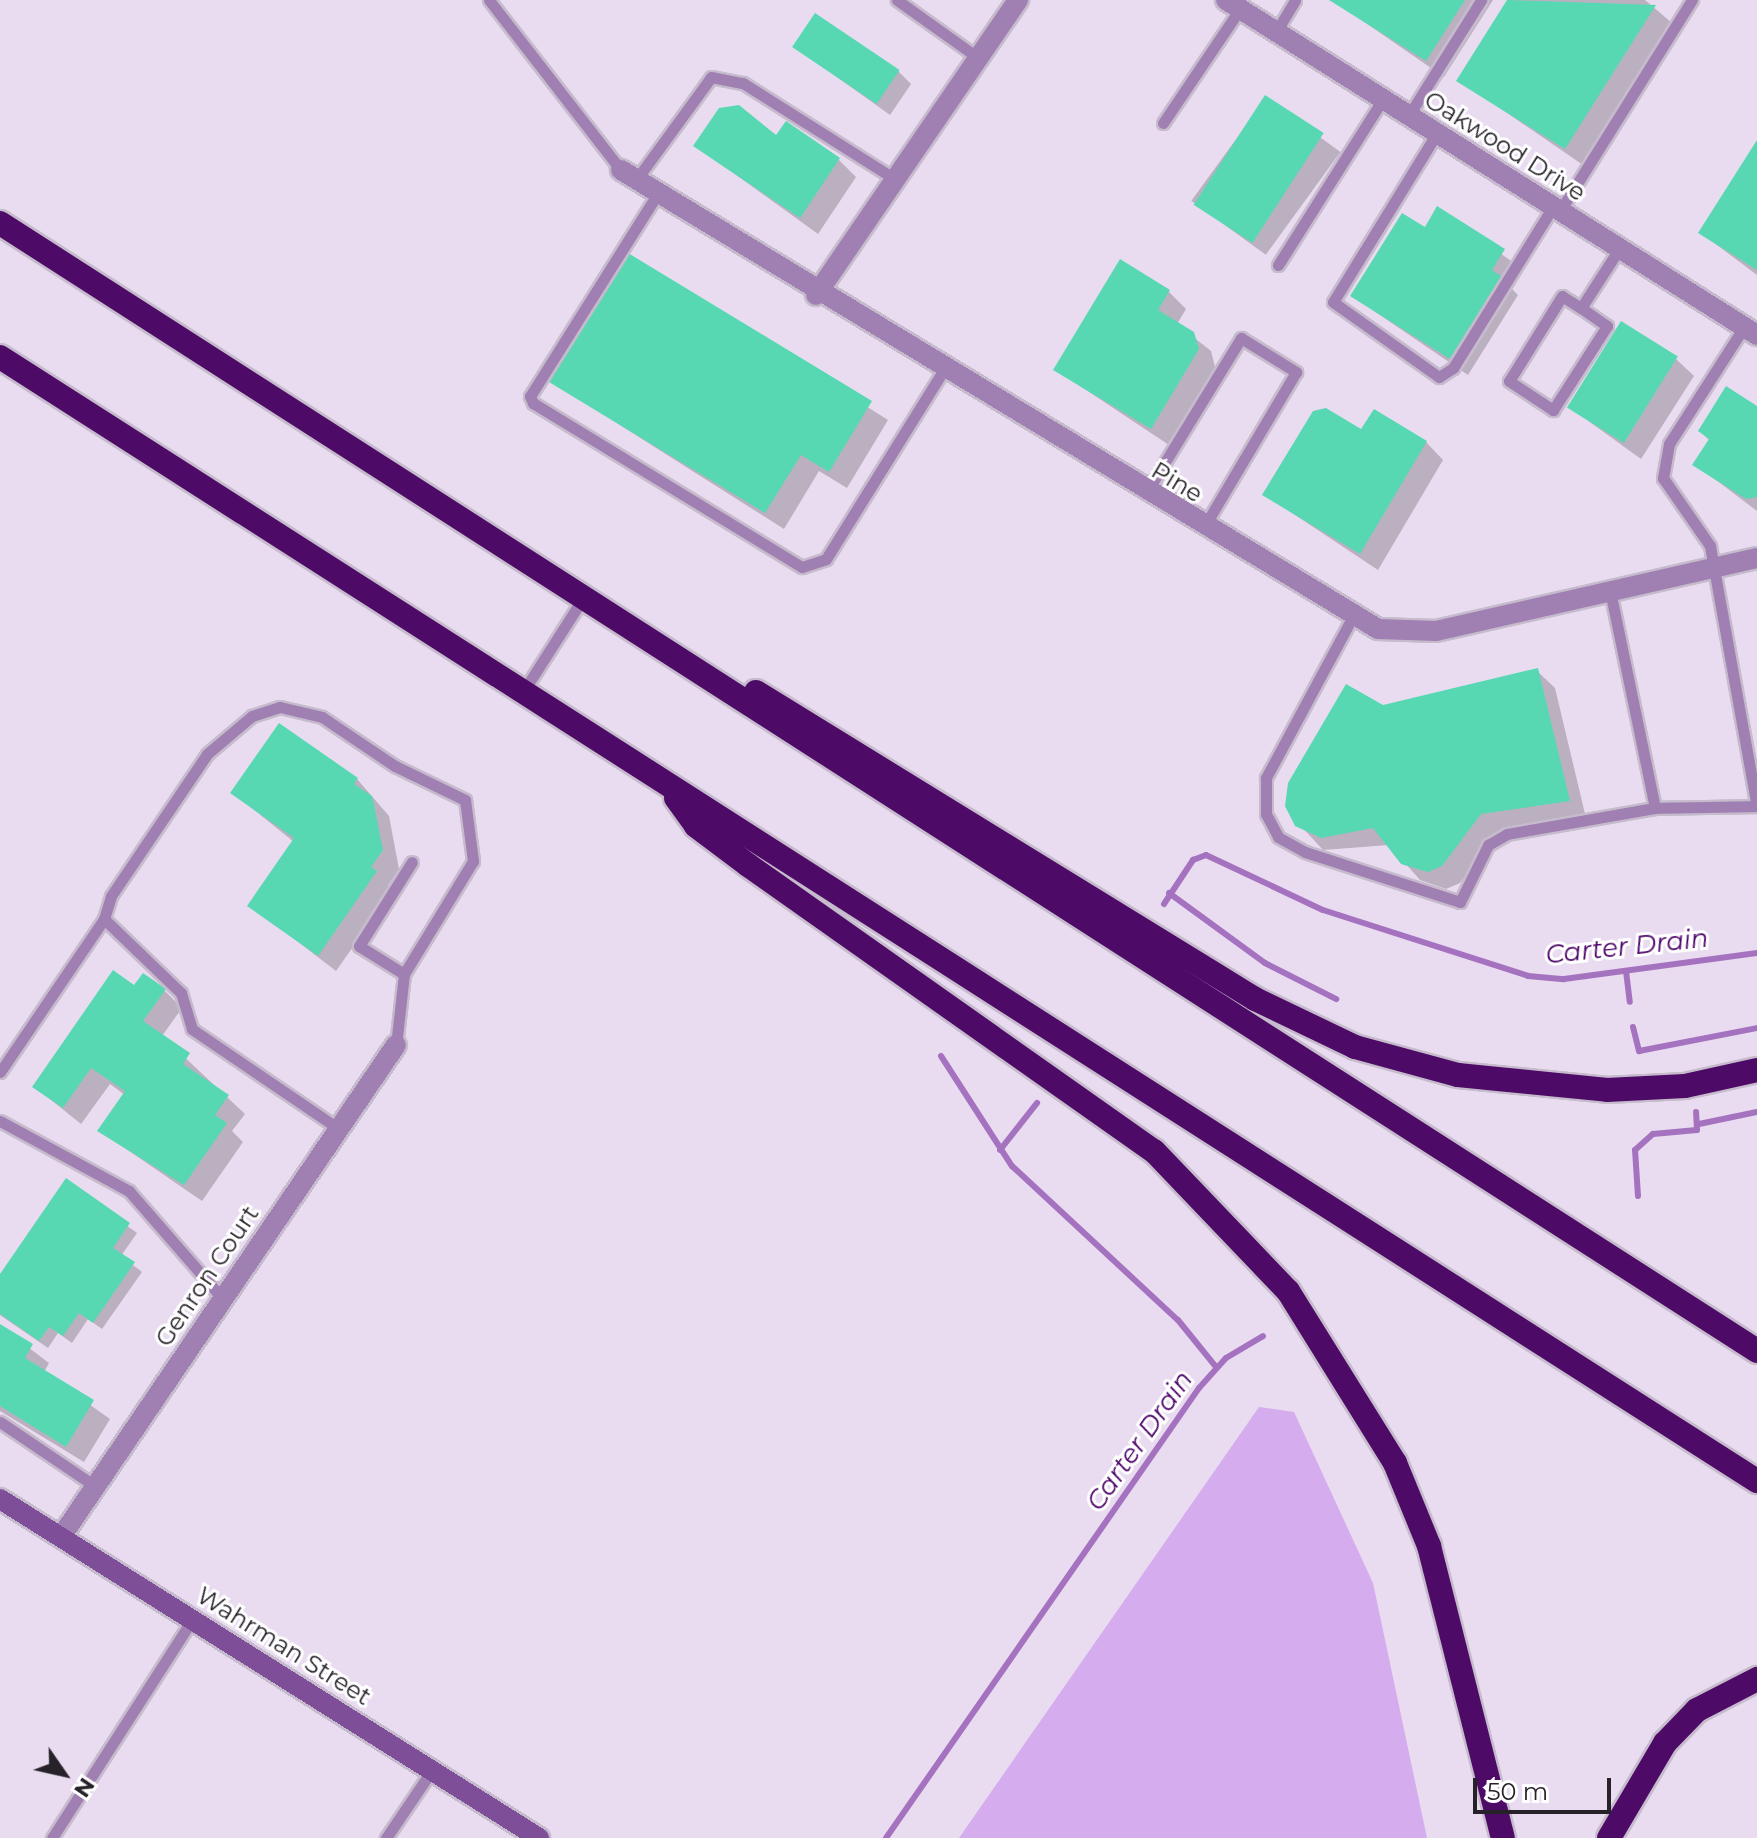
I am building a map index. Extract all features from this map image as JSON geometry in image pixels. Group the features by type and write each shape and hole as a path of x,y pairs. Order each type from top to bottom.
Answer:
{"highway":[{"path":"0,223 1757,1351"},
{"path":"0,357 1757,1481"},
{"path":"683,659 781,703 1255,999 1355,1047 1458,1075 1607,1090 1685,1086 1757,1070"},
{"path":"667,786 696,826 748,865 1154,1151 1288,1291 1395,1463 1429,1546 1503,1838"},
{"path":"1609,1838 1665,1743 1697,1710 1757,1679"}],"street":[{"path":"816,295 1018,0"},
{"name":"Oakwood Drive","path":"1230,2 1750,331"},
{"name":"Pine","path":"629,175 816,295 1352,618 1412,634 1757,558"},
{"name":"Genron Court","path":"61,1537 396,1045"},
{"name":"Wahrman Street","path":"0,1499 539,1838"}],"lane":[{"path":"489,0 629,175 711,77 743,83 895,179"},
{"path":"897,0 977,57"},
{"path":"1276,32 1295,0"},
{"path":"1409,115 1481,0"},
{"path":"1437,133 1333,302 1439,377 1453,368 1692,0"},
{"path":"1163,123 1230,2"},
{"path":"1278,265 1383,99"},
{"path":"658,193 530,396 546,411 802,567 826,559 943,371"},
{"path":"1581,308 1619,249"},
{"path":"1562,296 1581,308 1607,326 1553,410 1509,381 1562,296"},
{"path":"1352,618 1266,778 1261,796 1278,837 1460,902 1488,845 1507,834 1655,808 1756,806 1711,568 1710,546 1663,478 1669,444 1750,331"},
{"path":"1146,494 1241,338 1296,372 1203,529"},
{"path":"1610,591 1655,808"},
{"path":"522,693 583,598"},
{"path":"0,1072 104,919 111,896 207,754 252,716 280,707 322,717 395,766 465,800 473,861 404,974 396,1045"},
{"path":"404,974 359,946 412,862"},
{"path":"104,919 181,993 192,1029 339,1129"},
{"path":"0,1121 129,1191 223,1299"},
{"path":"0,1422 95,1486"},
{"path":"52,1838 192,1620"},
{"path":"386,1838 432,1770"}],"shaded area":[{"path":"1259,1407 1294,1412 1373,1583 1427,1838 959,1838"}],"building":[{"path":"1329,0 1465,0 1426,61"},
{"path":"1507,0 1656,5 1565,149 1456,81"},
{"path":"815,13 900,70 877,104 792,47"},
{"path":"1265,95 1324,133 1252,243 1194,205"},
{"path":"739,105 776,135 786,121 840,158 800,218 693,146 719,108"},
{"path":"1757,140 1757,270 1698,233"},
{"path":"1437,206 1505,249 1492,270 1502,277 1450,359 1350,296 1402,213 1425,227"},
{"path":"628,253 872,401 829,472 801,455 765,513 549,382"},
{"path":"1120,259 1170,290 1158,310 1194,332 1199,349 1151,429 1053,370"},
{"path":"1621,321 1678,357 1624,443 1567,408"},
{"path":"1726,386 1757,406 1757,497 1746,499 1692,465 1709,439 1698,431"},
{"path":"1326,408 1361,429 1374,409 1427,441 1360,554 1262,495 1313,411"},
{"path":"1538,668 1570,801 1481,814 1442,866 1428,872 1401,864 1373,828 1321,838 1295,826 1285,806 1288,783 1346,684 1383,705"},
{"path":"279,723 358,778 354,784 372,796 383,850 371,867 377,871 318,956 247,906 294,838 230,793"},
{"path":"113,970 134,985 143,973 166,989 143,1021 190,1053 183,1064 229,1095 215,1115 227,1123 184,1185 97,1131 125,1091 91,1068 63,1108 32,1087"},
{"path":"66,1178 130,1223 113,1248 135,1262 93,1323 79,1313 63,1336 49,1327 39,1341 0,1314 0,1274"},
{"path":"0,1324 33,1344 25,1358 94,1400 66,1447 0,1406"}],"waterway":[{"name":"Carter Drain","path":"1164,904 1193,860 1206,855 1323,910 1528,976 1564,979 1757,953"},
{"path":"1169,893 1265,963 1336,999"},
{"path":"1626,971 1630,1002"},
{"path":"1633,1027 1639,1051 1757,1028"},
{"name":"Carter Drain","path":"941,1056 1012,1166 1178,1320 1216,1367"},
{"name":"Carter Drain","path":"1000,1150 1037,1103"},
{"path":"1638,1196 1635,1150 1653,1134 1697,1130 1696,1112"},
{"path":"1699,1124 1757,1112"},
{"name":"Carter Drain","path":"886,1838 1199,1388 1226,1358 1263,1336"}]}
